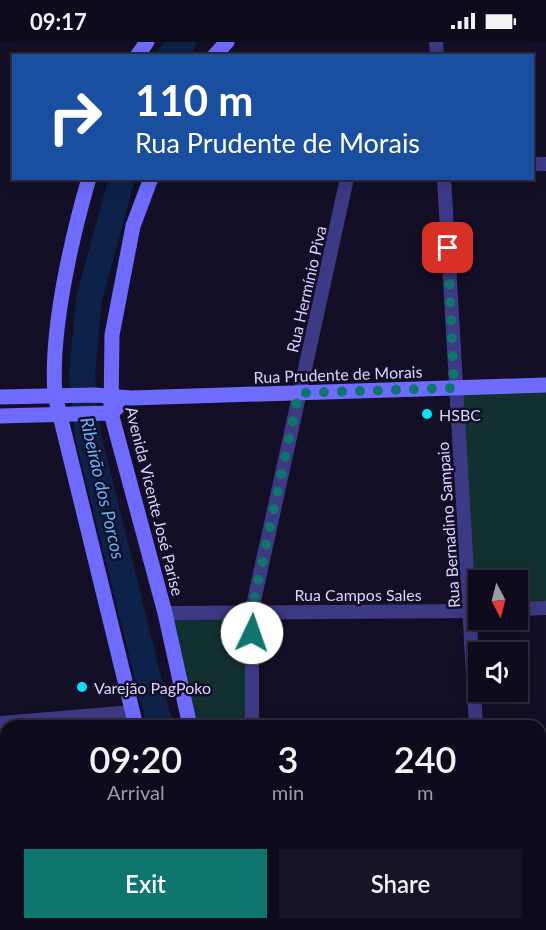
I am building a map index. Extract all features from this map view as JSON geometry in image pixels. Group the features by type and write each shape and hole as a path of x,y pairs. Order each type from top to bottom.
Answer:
{"street":[{"path":"216,54 227,42"},
{"path":"88,180 79,215 55,343 55,395 62,414 135,719 101,720"},
{"name":"Avenida Vicente José Parise","path":"150,180 133,226 112,335 113,396 105,413 165,613 189,720"},
{"name":"Rua Hermínio Piva","path":"252,720 252,610 347,180"},
{"name":"Rua Bernadino Sampaio","path":"444,180 454,388 470,570"},
{"name":"Rua Prudente de Morais","path":"0,397 55,395 131,398 546,385"},
{"path":"0,416 105,413 131,398"},
{"path":"528,609 546,608"},
{"name":"Rua Campos Sales","path":"165,613 252,610 468,611"},
{"name":"Rua Bernadino Sampaio","path":"474,630 476,720"}],"green space":[{"path":"546,388 546,607 528,608 528,570 469,570 458,393"},
{"path":"249,614 250,720 190,720 169,617"}],"waterway":[{"name":"Ribeirão dos Porcos","path":"172,54 183,42"},
{"name":"Ribeirão dos Porcos","path":"121,180 89,299 82,375 88,436 159,720"}],"place":[{"name":"HSBC","path":"427,414"},
{"name":"Varejão PagPoko","path":"82,687"}],"route":[{"path":"252,633 252,610 299,393 454,388 448,248"}]}
